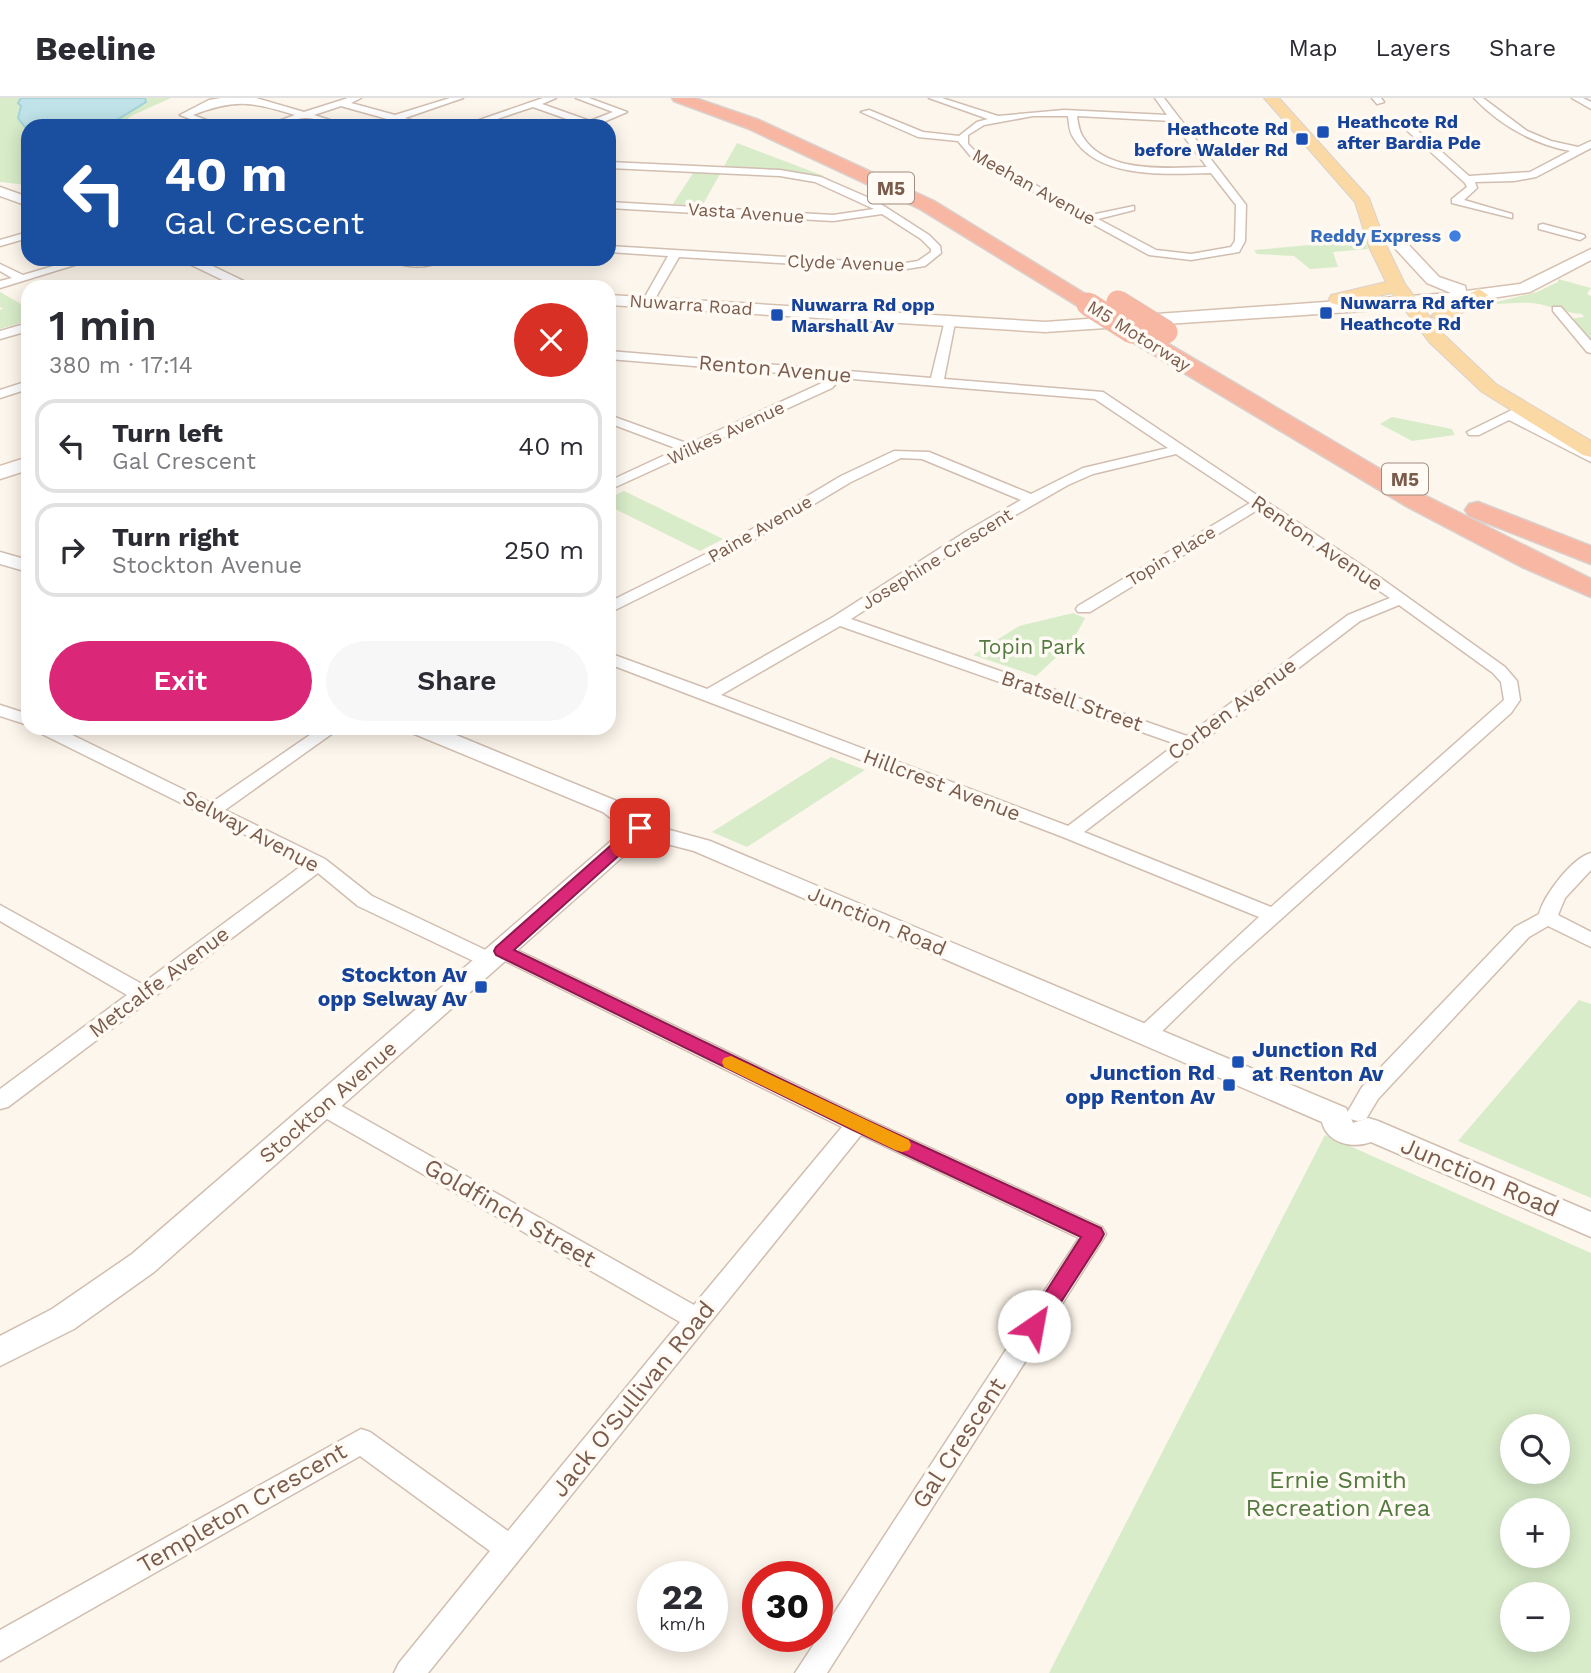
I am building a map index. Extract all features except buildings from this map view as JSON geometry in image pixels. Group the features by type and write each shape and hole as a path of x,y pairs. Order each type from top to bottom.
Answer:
{"highway":[{"name":"M5 Motorway","path":"680,98 753,124 927,205 1088,304 1149,327 1358,453 1477,519 1591,574"},
{"name":"M5 Motorway","path":"710,98 788,126 904,177 976,216 1118,302 1149,327 1353,466 1474,532 1591,589"},
{"path":"1250,387 1305,414 1388,463 1482,511 1591,556"},
{"path":"1353,466 1591,608"}],"main road":[{"path":"1271,98 1348,181 1363,202 1378,247 1417,298 1448,351 1515,413 1591,450"},
{"path":"1282,98 1381,205"},
{"path":"1392,225 1417,298 1501,379 1591,440"},
{"path":"1338,299 1384,290 1454,307 1472,302 1479,295 1524,288 1586,244"},
{"name":"Nuwarra Road","path":"616,300 948,327 1149,327 1417,298 1514,280 1586,244"},
{"path":"1400,245 1433,281 1459,290"},
{"name":"Nuwarra Road","path":"1149,327 1338,299"},
{"path":"0,473 21,466"}],"street":[{"path":"197,119 185,115 212,102 240,98"},
{"path":"246,98 319,119"},
{"path":"289,119 356,98"},
{"path":"396,118 459,98"},
{"path":"489,119 552,98"},
{"path":"580,98 622,112 604,119"},
{"path":"933,98 995,118"},
{"path":"1159,98 1241,205 1240,241 1235,250"},
{"path":"1478,98 1522,134 1544,143 1579,150"},
{"path":"1576,98 1591,106"},
{"path":"341,103 399,119"},
{"path":"532,104 572,119"},
{"path":"866,112 921,135 962,139"},
{"name":"Meehan Avenue","path":"1175,118 1029,114 995,118 972,127 962,139 965,147 975,156 1090,218 1155,257 1191,257 1235,250 1248,252"},
{"path":"1072,114 1072,131 1082,144 1134,171 1216,170"},
{"path":"495,117 501,119"},
{"path":"1405,124 1466,179 1472,188 1456,201 1508,216"},
{"path":"1466,179 1533,175 1591,144"},
{"name":"Clyde Avenue","path":"616,165 676,163 808,177 862,198 933,243 936,248 933,257 920,264 900,267 616,250"},
{"path":"0,191 21,200"},
{"name":"Vasta Avenue","path":"616,205 833,218 883,211"},
{"path":"1090,218 1130,208"},
{"path":"1543,227 1586,244"},
{"path":"0,243 21,237"},
{"path":"648,302 675,254"},
{"path":"0,285 66,266"},
{"path":"202,266 233,280"},
{"path":"0,267 23,279"},
{"path":"1578,315 1560,312 1591,349"},
{"path":"937,382 948,327"},
{"path":"0,335 21,329"},
{"name":"Renton Avenue","path":"616,356 1098,395 1402,600 1499,670 1508,681 1512,700 1505,709 1273,915 1144,1036"},
{"name":"Wilkes Avenue","path":"616,483 828,385 838,374"},
{"path":"0,394 21,387"},
{"path":"1474,432 1515,413 1591,458"},
{"path":"616,422 691,449"},
{"name":"Josephine Crescent","path":"707,696 839,620 972,534 1032,500 1088,471 1179,449"},
{"name":"Paine Avenue","path":"616,604 737,544 846,480 892,456 911,450 1032,500"},
{"name":"Topin Place","path":"1084,609 1258,503"},
{"path":"0,558 21,563"},
{"name":"Corben Avenue","path":"1070,833 1186,742 1354,618 1366,611 1402,600"},
{"name":"Bratsell Street","path":"839,620 1186,742"},
{"name":"Hillcrest Avenue","path":"616,661 1070,833 1273,915"},
{"path":"0,710 21,718"},
{"name":"Selway Avenue","path":"58,735 318,863 365,901 496,956"},
{"path":"213,810 321,735"},
{"name":"Junction Road","path":"437,735 611,807 640,828 702,846 1144,1036 1354,1119 1591,1225"},
{"name":"Stockton Avenue","path":"0,1352 63,1319 114,1285 496,956 640,828"},
{"path":"1354,1119 1370,1093 1522,932 1548,918 1555,896 1591,859"},
{"name":"Metcalfe Avenue","path":"0,1101 318,863"},
{"path":"0,912 142,994"},
{"path":"1548,918 1591,940"},
{"name":"Gal Crescent","path":"496,956 1094,1234 810,1673"},
{"name":"Goldfinch Street","path":"323,1106 698,1320"},
{"name":"Jack O'Sullivan Road","path":"409,1673 858,1124"},
{"name":"Templeton Crescent","path":"0,1646 361,1441 510,1549"}],"green space":[{"path":"0,98 171,98 127,119 21,119 21,184 0,182"},
{"path":"737,143 824,176 723,168"},
{"path":"693,173 720,174 702,206 673,204"},
{"path":"1365,240 1368,249 1333,252 1338,267 1310,269 1294,256 1257,254 1254,250"},
{"path":"1558,279 1591,288 1587,294 1591,296 1591,344 1569,319 1584,317 1582,314 1533,303 1488,304 1537,292 1558,282"},
{"path":"0,292 21,304 21,323 0,329 0,310 3,309 0,307"},
{"path":"1392,417 1452,429 1455,435 1412,441 1380,424"},
{"path":"624,491 723,539 700,551 616,509 616,495"},
{"name":"Topin Park","path":"1073,613 1085,618 1071,644 1036,676 973,655 1019,626"},
{"path":"831,757 865,770 747,847 712,832"},
{"path":"1579,1000 1591,1004 1591,1198 1458,1141"},
{"name":"Ernie Smith Recreation Area","path":"1325,1135 1591,1253 1591,1673 1049,1673"}],"water":[{"path":"21,98 145,98 146,102 118,119 21,119 21,122 18,118 21,106 18,103"}],"slow traffic":[{"path":"731,1062 902,1145"}],"place":[{"name":"Heathcote Rd after Bardia Pde","path":"1323,132"},
{"name":"Heathcote Rd before Walder Rd","path":"1302,139"},
{"name":"Reddy Express","path":"1455,236"},
{"name":"Nuwarra Rd after Heathcote Rd","path":"1326,313"},
{"name":"Nuwarra Rd opp Marshall Av","path":"777,315"},
{"name":"Stockton Av opp Selway Av","path":"481,987"},
{"name":"Junction Rd at Renton Av","path":"1238,1062"},
{"name":"Junction Rd opp Renton Av","path":"1229,1085"}],"route":[{"path":"640,828 502,951 858,1124 1094,1234 1034,1326"}]}
